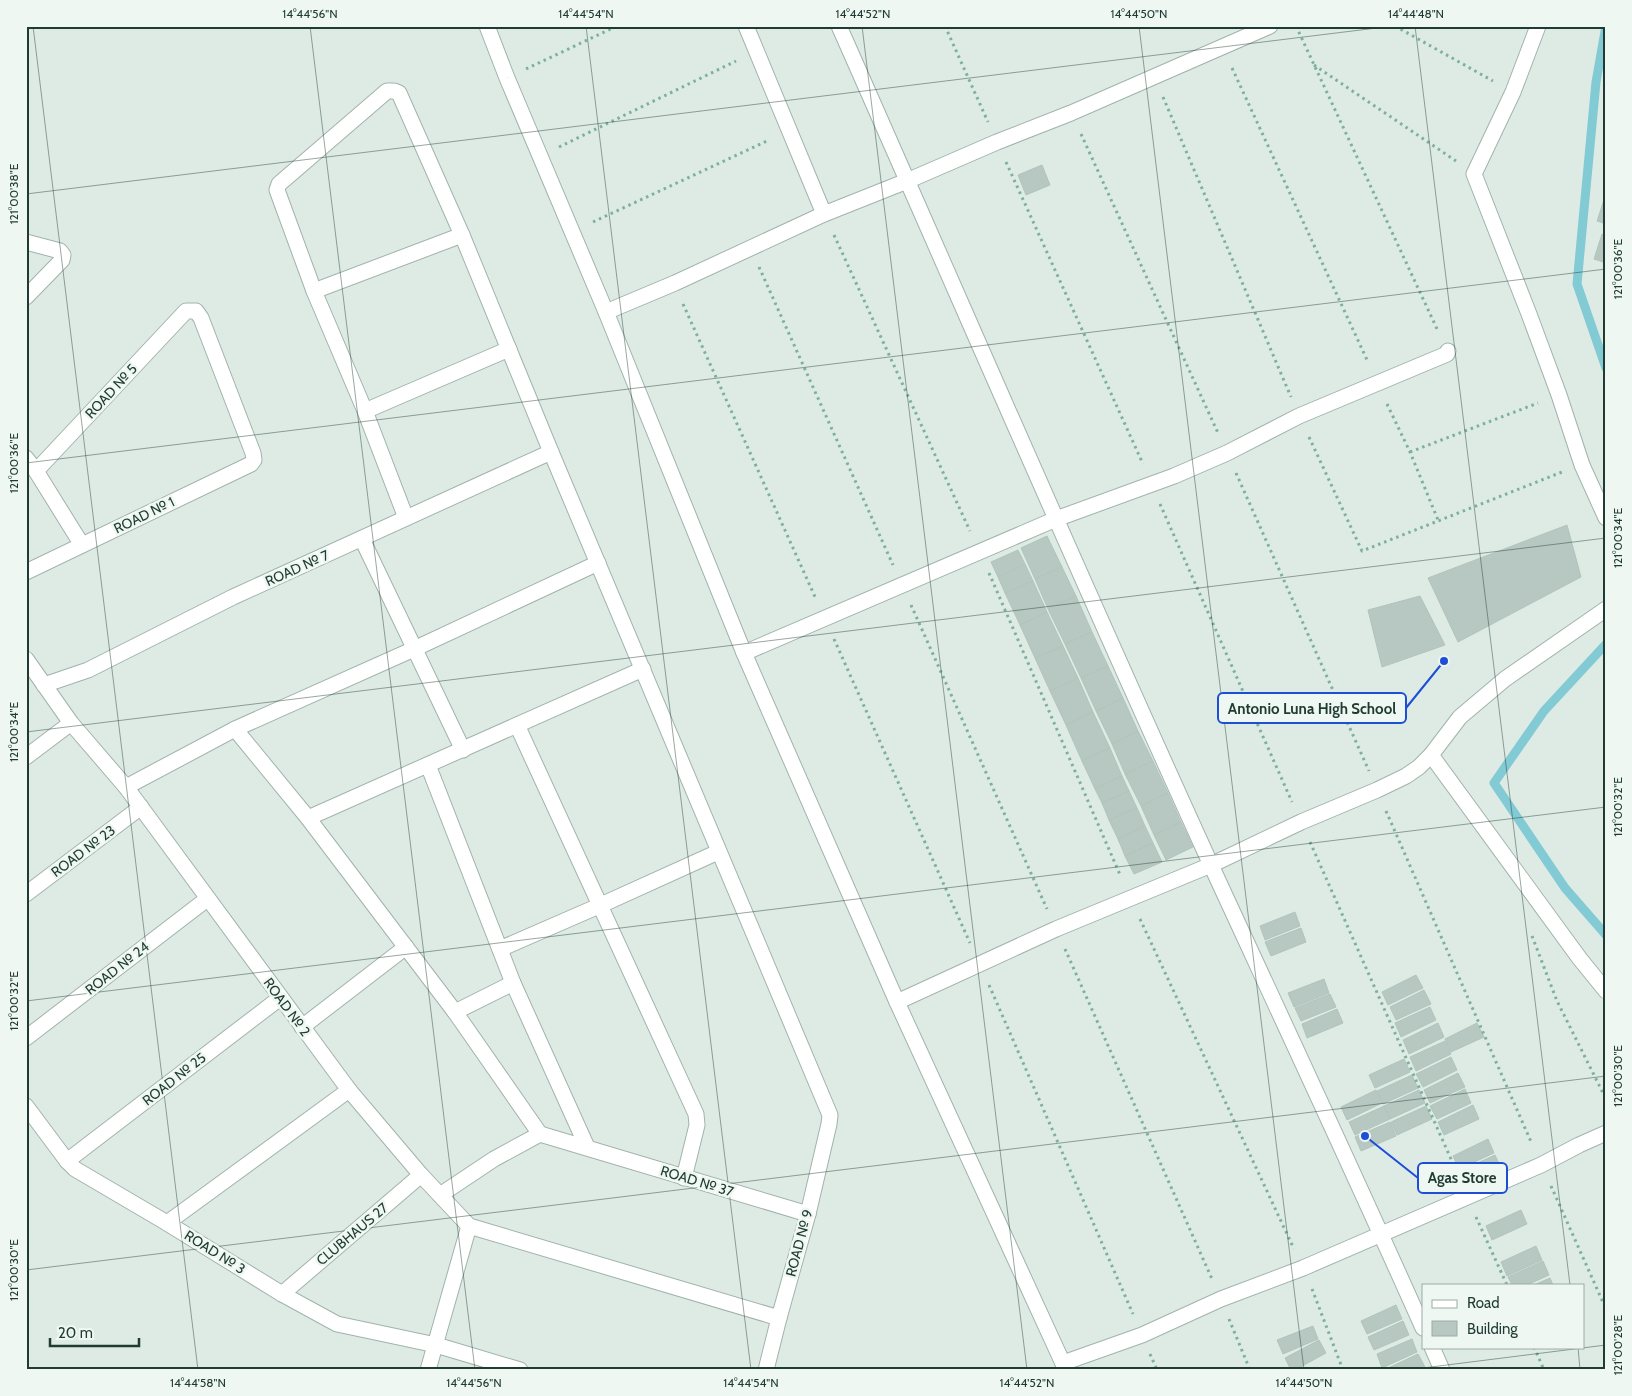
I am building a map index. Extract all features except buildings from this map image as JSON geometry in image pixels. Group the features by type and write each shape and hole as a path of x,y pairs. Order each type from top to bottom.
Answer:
{"street":[{"path":"488,26 507,78 606,312 744,654 896,1002 1064,1366 1468,1198 1606,1133"},
{"path":"746,26 824,214"},
{"path":"839,26 1211,865 1422,1326"},
{"path":"606,312 675,283 824,214 907,181 996,142 1071,113 1270,26"},
{"path":"1538,26 1513,92 1474,174 1529,314 1582,465 1606,518"},
{"path":"406,518 365,411 314,291 277,190 279,184 387,92 394,91 399,93 462,235 718,852 601,906 500,949"},
{"path":"314,291 462,235"},
{"path":"26,242 60,251 63,255 62,260 26,297"},
{"name":"ROAD № 1","path":"26,572 251,464 254,460 202,318 196,311 186,311"},
{"name":"ROAD № 5","path":"36,471 186,311"},
{"path":"365,411 509,349"},
{"path":"744,654 1056,519 1152,485 1227,453 1299,416 1448,354 1448,352"},
{"name":"ROAD № 7","path":"44,685 88,670 233,597 551,452"},
{"path":"26,458 82,545"},
{"path":"362,539 462,750"},
{"path":"126,787 234,729 414,649 598,563"},
{"path":"896,1002 1056,929 1211,865 1302,822 1377,790 1413,771 1431,755 1460,717 1505,679 1606,609"},
{"name":"ROAD № 2","path":"26,660 71,723 141,807 348,1090 421,1175 469,1226"},
{"path":"308,818 643,669"},
{"path":"26,757 71,723"},
{"path":"517,725 696,1114 697,1125 684,1178"},
{"path":"234,729 308,818 406,947 455,1012 540,1134 494,1159 440,1195"},
{"path":"1431,755 1574,951 1606,991"},
{"path":"428,765 513,983 587,1147"},
{"name":"ROAD № 23","path":"26,894 141,807"},
{"name":"ROAD № 9","path":"718,852 830,1115 808,1214 766,1370"},
{"name":"ROAD № 24","path":"26,1038 207,898"},
{"path":"302,1027 406,947"},
{"path":"455,1012 513,983"},
{"name":"ROAD № 25","path":"67,1161 280,998"},
{"path":"167,1223 348,1090"},
{"name":"ROAD № 3","path":"26,1106 75,1169 282,1294 337,1324 436,1344 520,1370"},
{"name":"ROAD № 37","path":"540,1134 808,1214"},
{"name":"CLUBHAUS 27","path":"282,1294 421,1175"},
{"path":"428,1370 469,1226 779,1318"},
{"path":"1432,1348 1442,1370"}],"path":[{"path":"507,78 617,26"},
{"path":"945,26 1152,485 1507,1284"},
{"path":"1296,26 1448,352"},
{"path":"1396,26 1513,92"},
{"path":"1223,46 1410,452 1438,520"},
{"path":"540,156 757,51"},
{"path":"1314,64 1474,174"},
{"path":"1154,77 1299,416 1362,551 1582,465"},
{"path":"1071,113 1227,453 1606,1309"},
{"path":"572,232 790,130"},
{"path":"1410,452 1558,395"},
{"path":"1131,899 1303,1268 1343,1370"},
{"path":"1056,929 1221,1300 1250,1370"},
{"path":"1530,930 1557,1001 1606,1099"},
{"path":"980,964 1142,1335"},
{"path":"1534,1348 1544,1370"}],"waterway":[{"path":"1606,26 1596,82 1577,284 1606,368"},
{"path":"1606,644 1544,711 1494,783 1565,888 1606,935"}],"place":[{"name":"Antonio Luna High School","path":"1444,661"},
{"name":"Agas Store","path":"1365,1136"}]}
